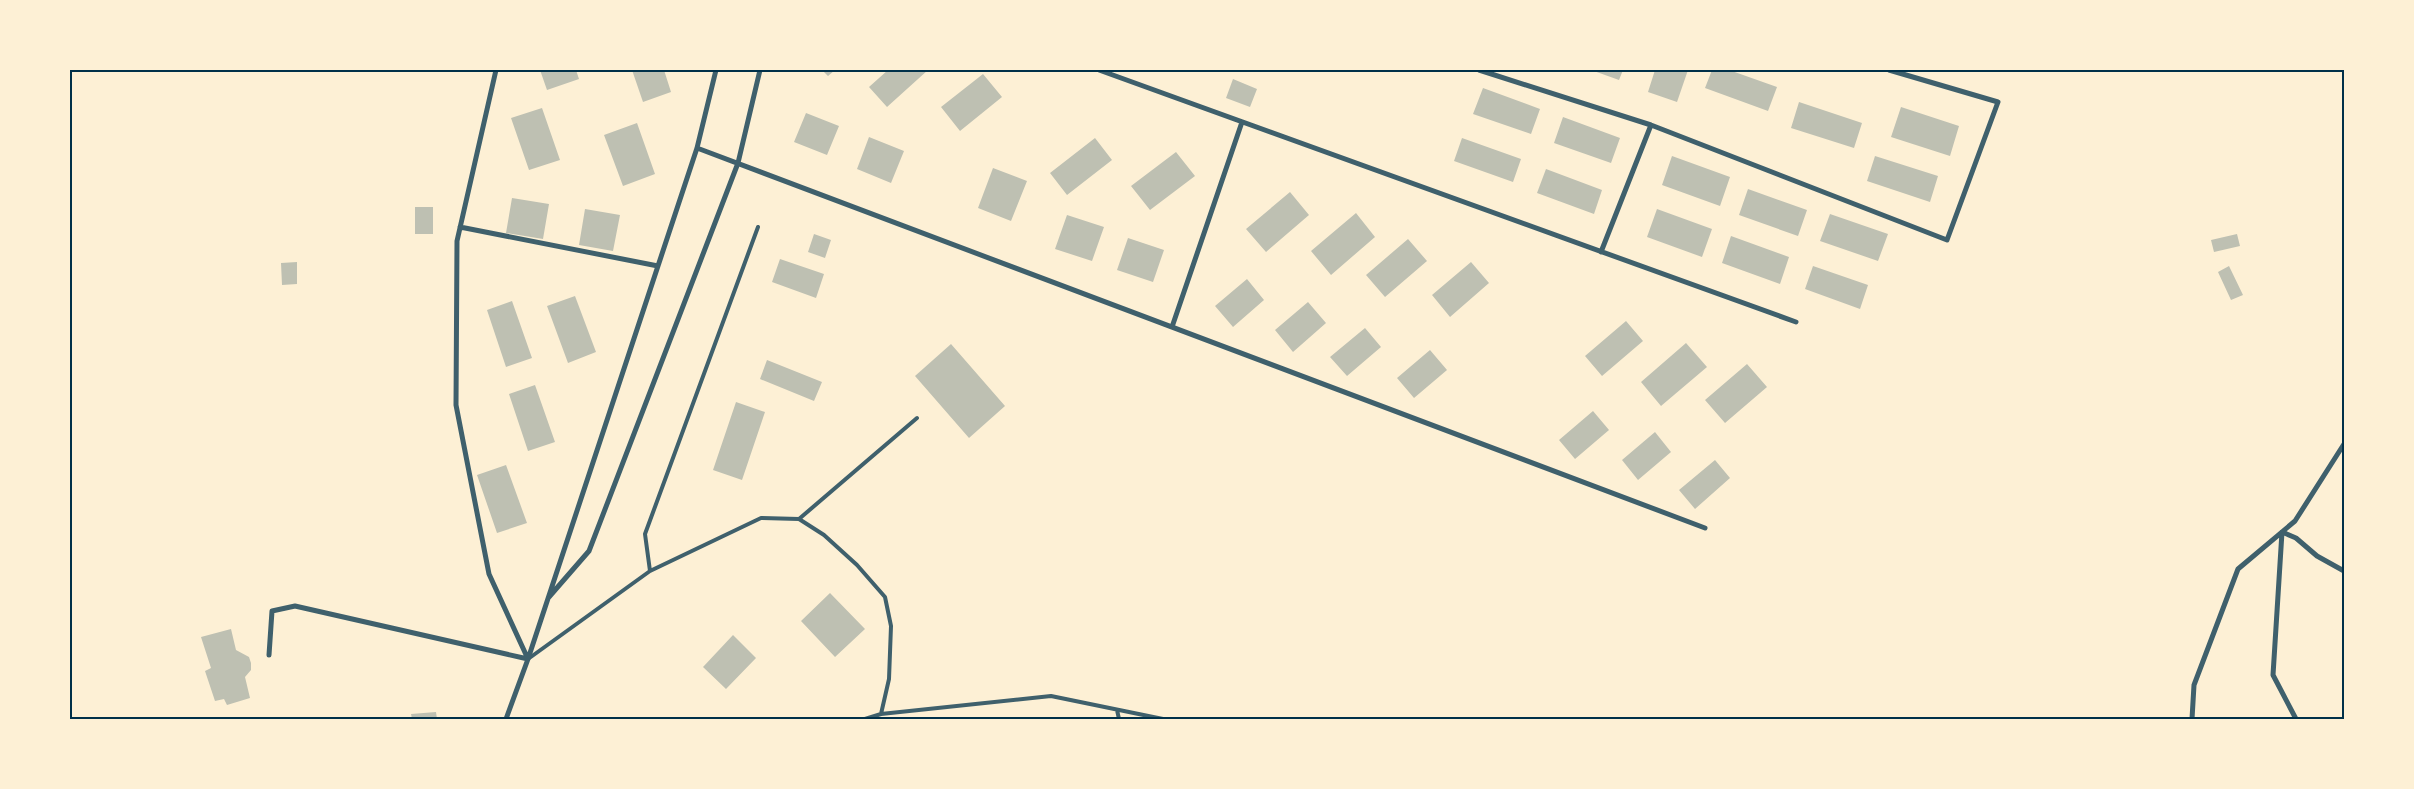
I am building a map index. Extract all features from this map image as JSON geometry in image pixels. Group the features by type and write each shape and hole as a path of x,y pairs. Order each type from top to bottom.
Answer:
{"street":[{"path":"496,70 457,241 456,405 489,574 528,660"},
{"path":"506,719 528,660 697,148 716,70"},
{"path":"547,600 589,551 738,163 760,70"},
{"path":"1099,70 1796,322"},
{"path":"1479,70 1651,125 1947,240 1998,102 1889,70"},
{"path":"1172,327 1242,122"},
{"path":"1601,252 1651,125"},
{"path":"697,148 1705,528"},
{"path":"460,228 658,266"},
{"path":"2192,719 2194,685 2238,570 2295,521 2344,444"},
{"path":"2282,532 2296,538 2317,556 2344,572"},
{"path":"2282,532 2273,675 2296,719"},
{"path":"269,656 272,611 295,606 528,660"}],"lane":[{"path":"650,571 645,534 758,227"},
{"path":"799,519 917,418"},
{"path":"528,660 650,571 761,518 799,519 824,535 857,565 885,597 891,626 889,679 881,714"},
{"path":"865,719 881,714 1051,696 1163,719"},
{"path":"1117,710 1119,719"}],"building":[{"path":"540,70 576,70 579,79 547,90"},
{"path":"632,70 664,70 671,92 643,102"},
{"path":"822,70 835,70 828,76"},
{"path":"888,70 928,70 887,107 869,87"},
{"path":"1591,70 1623,70 1619,80"},
{"path":"1655,70 1688,70 1677,102 1648,92"},
{"path":"1712,70 1729,70 1777,87 1768,111 1705,88"},
{"path":"983,74 1002,97 960,131 941,107"},
{"path":"1233,79 1257,89 1250,107 1226,98"},
{"path":"1483,88 1540,109 1531,134 1473,114"},
{"path":"1799,102 1862,123 1854,148 1791,128"},
{"path":"1901,107 1959,126 1950,156 1891,137"},
{"path":"542,108 560,160 529,170 511,118"},
{"path":"806,113 839,126 827,155 794,142"},
{"path":"1563,117 1620,138 1611,163 1554,143"},
{"path":"637,123 655,174 623,186 604,135"},
{"path":"869,137 904,151 891,183 857,169"},
{"path":"1095,138 1112,160 1067,195 1050,173"},
{"path":"1462,138 1521,159 1513,182 1454,161"},
{"path":"1176,152 1195,176 1150,210 1131,186"},
{"path":"1672,156 1730,177 1720,206 1662,185"},
{"path":"1875,156 1938,176 1930,202 1867,181"},
{"path":"993,168 1027,181 1011,221 978,208"},
{"path":"1546,169 1602,190 1594,214 1537,193"},
{"path":"1748,189 1807,210 1798,236 1739,215"},
{"path":"1290,192 1309,215 1266,252 1246,229"},
{"path":"512,198 549,204 543,239 506,233"},
{"path":"415,207 433,207 433,234 415,234"},
{"path":"585,209 620,215 613,251 579,245"},
{"path":"1657,209 1712,229 1702,257 1647,237"},
{"path":"1356,213 1375,237 1331,275 1311,251"},
{"path":"1830,214 1888,234 1878,261 1820,241"},
{"path":"1067,215 1104,227 1092,261 1055,249"},
{"path":"814,234 831,240 825,258 808,252"},
{"path":"2237,234 2240,246 2214,252 2211,240"},
{"path":"1731,236 1789,257 1780,284 1722,263"},
{"path":"1128,238 1164,250 1153,282 1117,270"},
{"path":"1408,239 1427,261 1385,297 1366,275"},
{"path":"780,259 824,274 816,298 772,282"},
{"path":"297,262 297,284 282,285 281,263"},
{"path":"1471,262 1489,283 1450,317 1432,295"},
{"path":"1813,266 1868,285 1860,309 1805,289"},
{"path":"2229,266 2243,295 2231,300 2218,272"},
{"path":"1247,279 1264,300 1233,327 1215,306"},
{"path":"575,296 596,352 568,363 547,306"},
{"path":"512,301 532,358 506,367 487,310"},
{"path":"1308,302 1326,323 1293,352 1275,330"},
{"path":"1626,321 1643,341 1602,376 1585,356"},
{"path":"1365,328 1381,347 1347,376 1330,357"},
{"path":"1686,343 1707,367 1661,406 1641,382"},
{"path":"951,344 1005,406 969,438 915,376"},
{"path":"1430,350 1447,370 1414,398 1397,378"},
{"path":"767,360 822,382 814,401 760,379"},
{"path":"1747,364 1767,387 1725,423 1705,400"},
{"path":"535,385 555,442 528,451 509,394"},
{"path":"736,402 765,412 742,480 713,470"},
{"path":"1593,411 1609,430 1575,459 1559,440"},
{"path":"1655,432 1671,452 1638,480 1622,460"},
{"path":"1715,460 1730,478 1695,509 1679,490"},
{"path":"506,465 527,523 497,533 477,475"},
{"path":"830,593 865,629 835,657 801,621"},
{"path":"231,629 236,650 249,657 251,663 251,670 245,677 250,698 227,705 224,699 215,701 205,671 211,668 201,637"},
{"path":"733,635 756,658 726,689 703,667"},
{"path":"436,712 437,719 412,719 411,714"}]}
